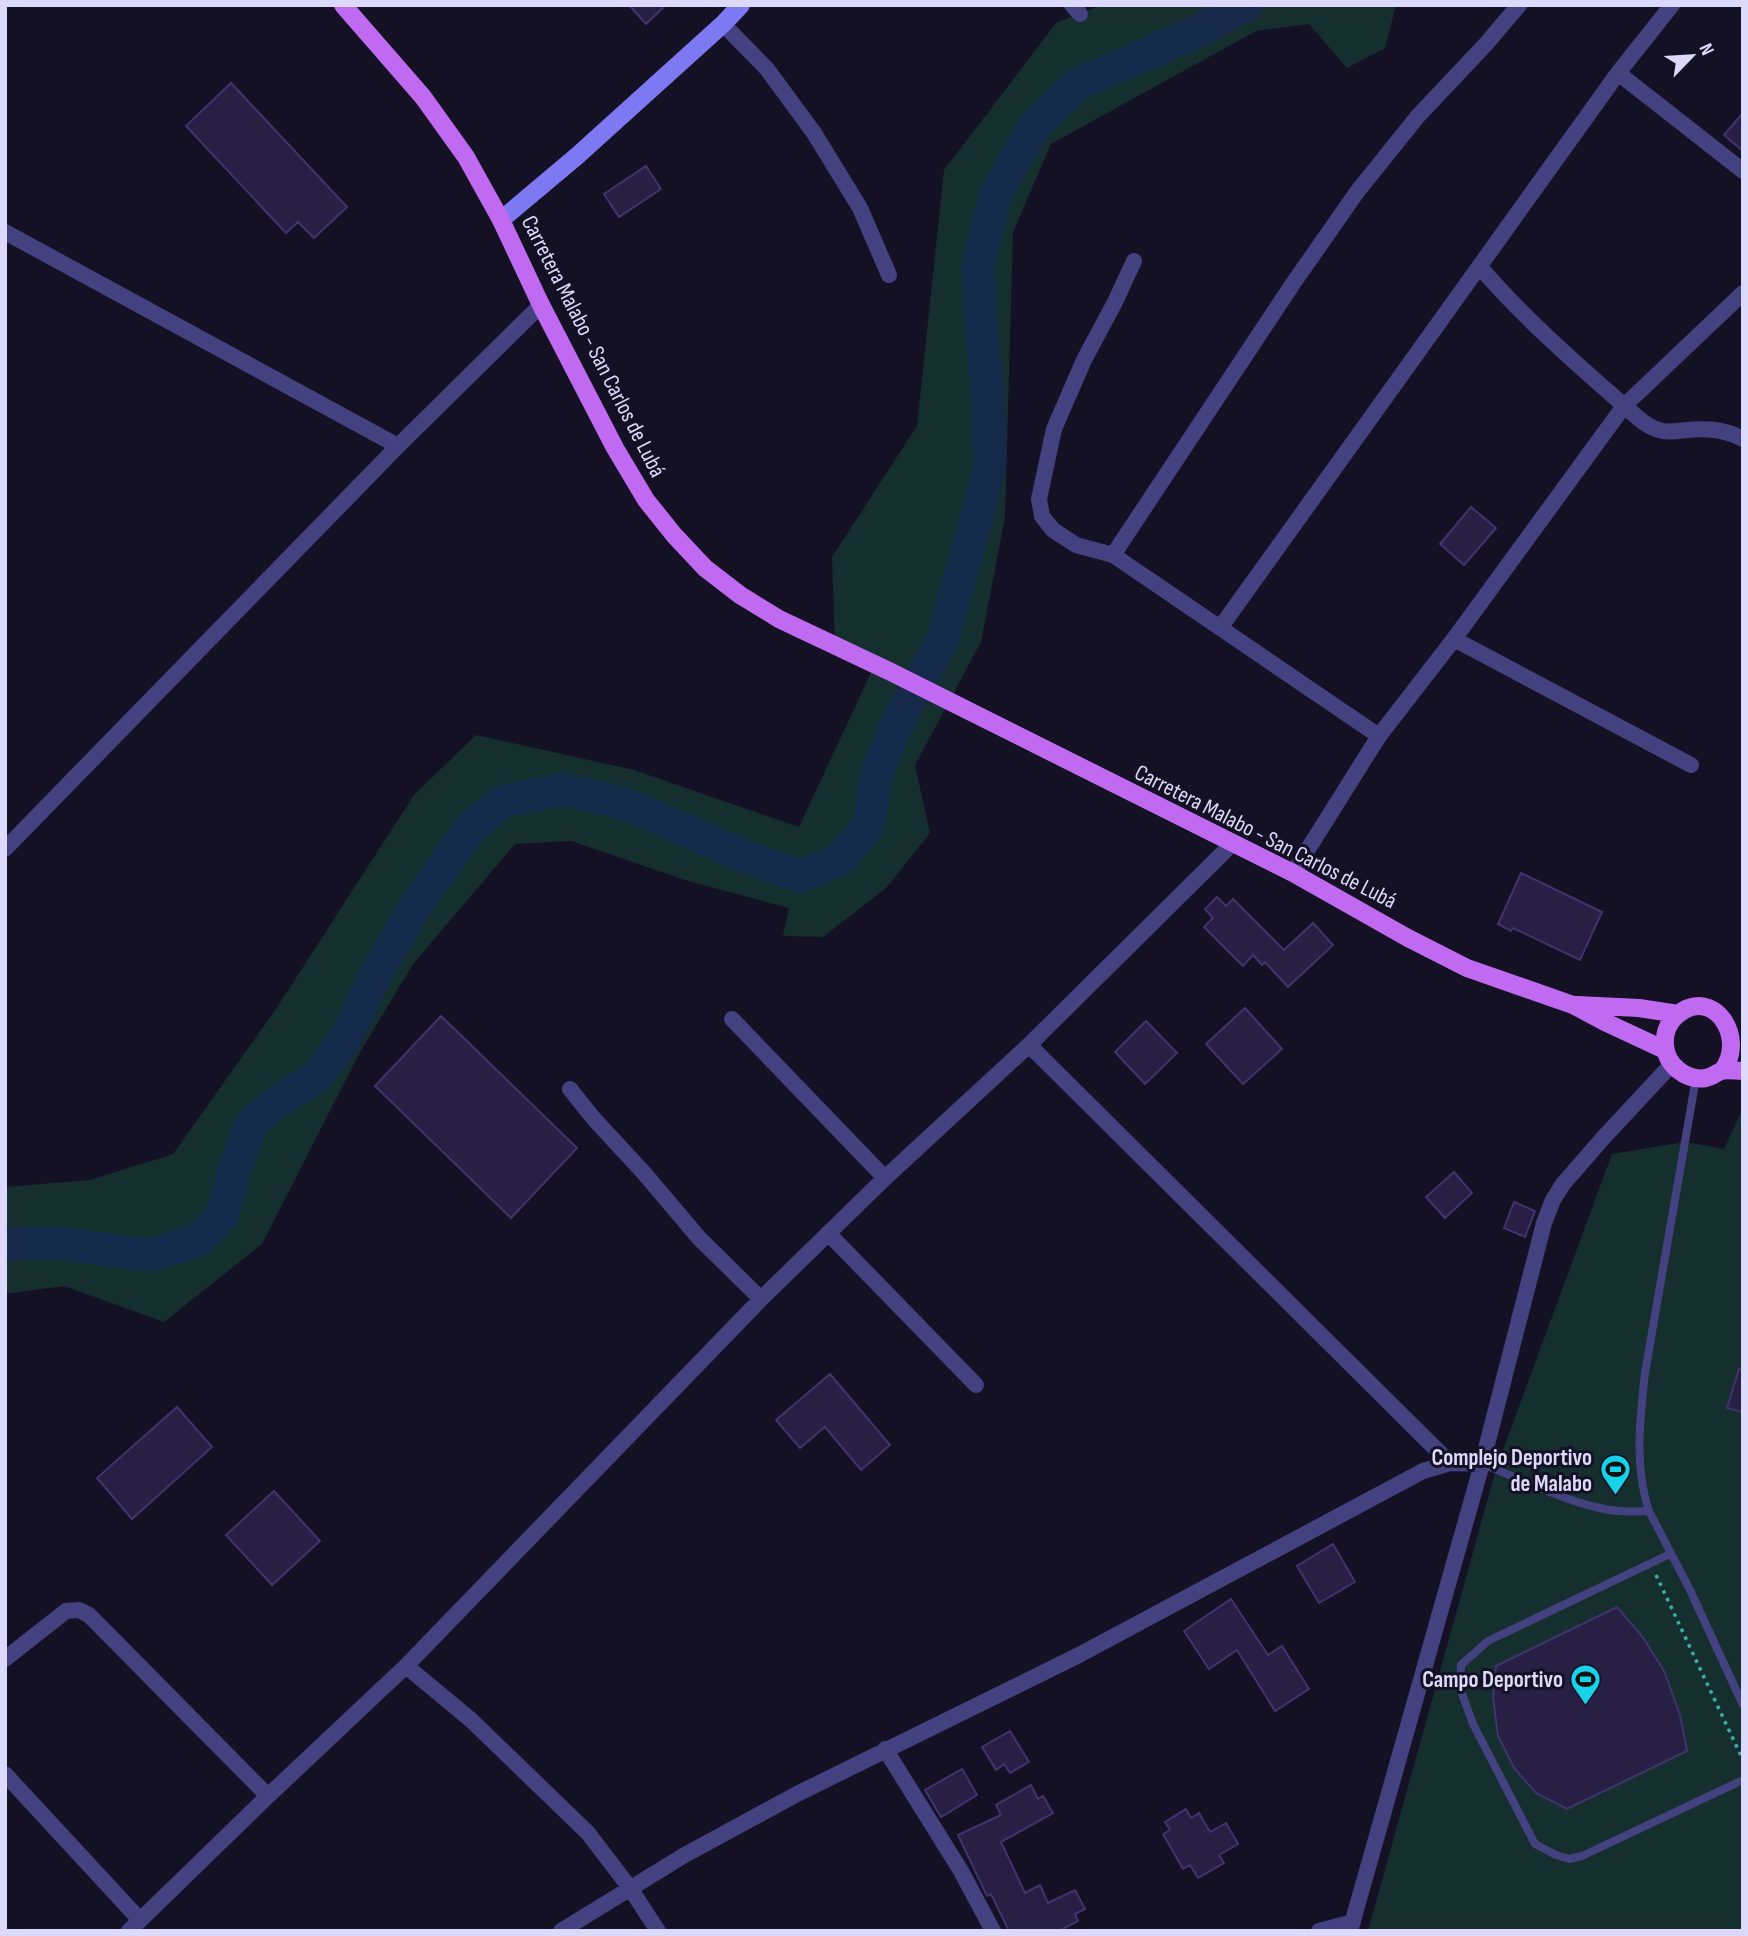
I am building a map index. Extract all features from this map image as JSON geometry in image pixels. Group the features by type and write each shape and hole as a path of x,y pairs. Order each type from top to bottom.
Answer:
{"main road":[{"name":"Carretera Malabo - San Carlos de Lubá","path":"343,5 423,97 466,157 501,220 541,305 615,448 646,500 705,568 740,595 779,619 891,672 1293,873 1467,968 1573,1004 1669,1057"},
{"name":"Carretera Malabo - San Carlos de Lubá","path":"1573,1004 1678,1014"},
{"path":"1693,1007 1709,1008 1736,1023 1736,1043 1732,1059 1721,1071 1707,1078 1696,1078 1684,1074 1669,1057 1665,1034 1678,1014 1693,1007"},
{"path":"1721,1071 1743,1071"}],"street":[{"path":"501,220 577,156 741,5"},
{"path":"1113,555 1357,192 1418,116 1486,44 1518,5"},
{"path":"1220,628 1618,73 1672,5"},
{"path":"723,24 767,69 814,133 860,208 888,275"},
{"path":"1618,73 1743,171"},
{"path":"5,232 398,446"},
{"path":"1134,261 1084,360 1054,429 1039,499 1042,516 1053,530 1076,545 1113,555 1379,736"},
{"path":"1480,267 1590,376 1642,421 1659,430 1705,428 1729,432 1743,439"},
{"path":"1293,873 1379,736 1454,639 1625,406 1743,293"},
{"path":"5,849 398,446 541,305"},
{"path":"1454,639 1691,765"},
{"path":"5,1774 134,1925 406,1666 761,1299 1029,1045 1232,844"},
{"path":"732,1019 886,1178"},
{"path":"1029,1045 1450,1463"},
{"path":"1319,1931 1352,1927 1482,1464 1544,1223 1553,1200 1563,1184 1669,1057"},
{"path":"570,1089 699,1238 761,1299"},
{"path":"828,1233 976,1385"},
{"path":"561,1931 630,1888 797,1794 1079,1655 1423,1471 1450,1463 1482,1464"},
{"path":"5,1659 66,1611 79,1610 89,1615 268,1796"},
{"path":"406,1666 471,1720 588,1833 630,1888 658,1931"},
{"path":"885,1749 961,1871 993,1931"}],"lane":[{"path":"1696,1078 1644,1373 1640,1454 1644,1497 1649,1511 1690,1590 1743,1705"},
{"path":"1482,1464 1601,1509 1649,1511"},
{"path":"1670,1554 1488,1641 1461,1665 1460,1688 1473,1724 1535,1844 1556,1855 1569,1859 1582,1856 1743,1780"}],"path":[{"path":"1651,1563 1743,1760"}],"green space":[{"path":"1102,5 1396,5 1385,48 1347,68 1309,24 1256,31 1051,144 1013,232 1005,517 981,642 915,765 930,833 886,888 823,937 783,936 789,908 688,881 571,841 515,844 413,964 359,1054 262,1244 164,1322 64,1286 5,1294 5,1187 90,1180 173,1154 274,1012 414,795 476,735 634,770 799,827 876,662 835,646 832,557 917,426 944,170 1056,23"},
{"name":"Complejo Deportivo de Malabo","path":"1743,1108 1743,1931 1368,1931 1496,1469 1612,1154 1685,1142 1724,1149"}],"building":[{"path":"629,5 666,5 646,24"},
{"path":"231,83 347,207 314,238 298,222 286,233 186,126"},
{"path":"1743,113 1743,151 1724,135"},
{"path":"646,166 661,189 619,217 604,194"},
{"path":"1471,507 1496,528 1464,565 1440,544"},
{"path":"1521,873 1602,912 1580,960 1513,928 1511,931 1498,924"},
{"path":"1217,897 1226,906 1233,899 1284,950 1313,923 1333,945 1288,987 1265,962 1262,965 1253,955 1243,966 1204,927 1213,918 1205,909"},
{"path":"1245,1008 1282,1049 1243,1084 1206,1044"},
{"path":"441,1016 577,1148 511,1218 375,1086"},
{"path":"1146,1021 1177,1053 1145,1084 1115,1052"},
{"path":"1454,1172 1472,1193 1445,1218 1426,1197"},
{"path":"1514,1202 1535,1211 1525,1237 1504,1228"},
{"path":"1739,1369 1743,1369 1743,1412 1727,1408"},
{"path":"830,1374 890,1445 861,1470 825,1427 800,1448 776,1420"},
{"path":"177,1407 212,1447 132,1519 97,1478"},
{"path":"274,1491 320,1541 272,1585 226,1535"},
{"path":"1333,1544 1355,1582 1319,1603 1297,1566"},
{"path":"1231,1599 1268,1655 1282,1646 1309,1689 1275,1711 1237,1650 1209,1669 1184,1631"},
{"name":"Campo Deportivo","path":"1617,1607 1642,1636 1664,1671 1680,1715 1687,1751 1567,1809 1536,1793 1514,1768 1498,1736 1493,1697 1496,1666"},
{"path":"1010,1731 1029,1762 1010,1773 1004,1764 996,1770 982,1747"},
{"path":"962,1769 977,1795 941,1817 925,1790"},
{"path":"1031,1785 1038,1799 1043,1796 1053,1813 1001,1842 1025,1893 1040,1885 1048,1903 1075,1890 1085,1909 1075,1914 1078,1921 1059,1931 1009,1931 991,1894 987,1896 958,1835 1001,1815 996,1805"},
{"path":"1186,1809 1191,1818 1199,1813 1210,1832 1226,1823 1238,1844 1219,1855 1224,1863 1198,1878 1190,1865 1183,1869 1163,1834 1170,1830 1165,1822"}],"waterway":[{"path":"5,1244 56,1243 150,1255 197,1241 222,1216 235,1168 252,1122 287,1095 316,1078 347,1036 376,974 412,912 470,828 502,802 562,789 626,804 748,858 801,876 839,860 868,827 877,772 898,721 942,641 990,463 988,395 978,265 996,193 1036,124 1078,84 1197,32 1246,5"}],"place":[{"name":"Complejo Deportivo de Malabo","path":"1615,1497"},
{"name":"Campo Deportivo","path":"1586,1706"}]}
